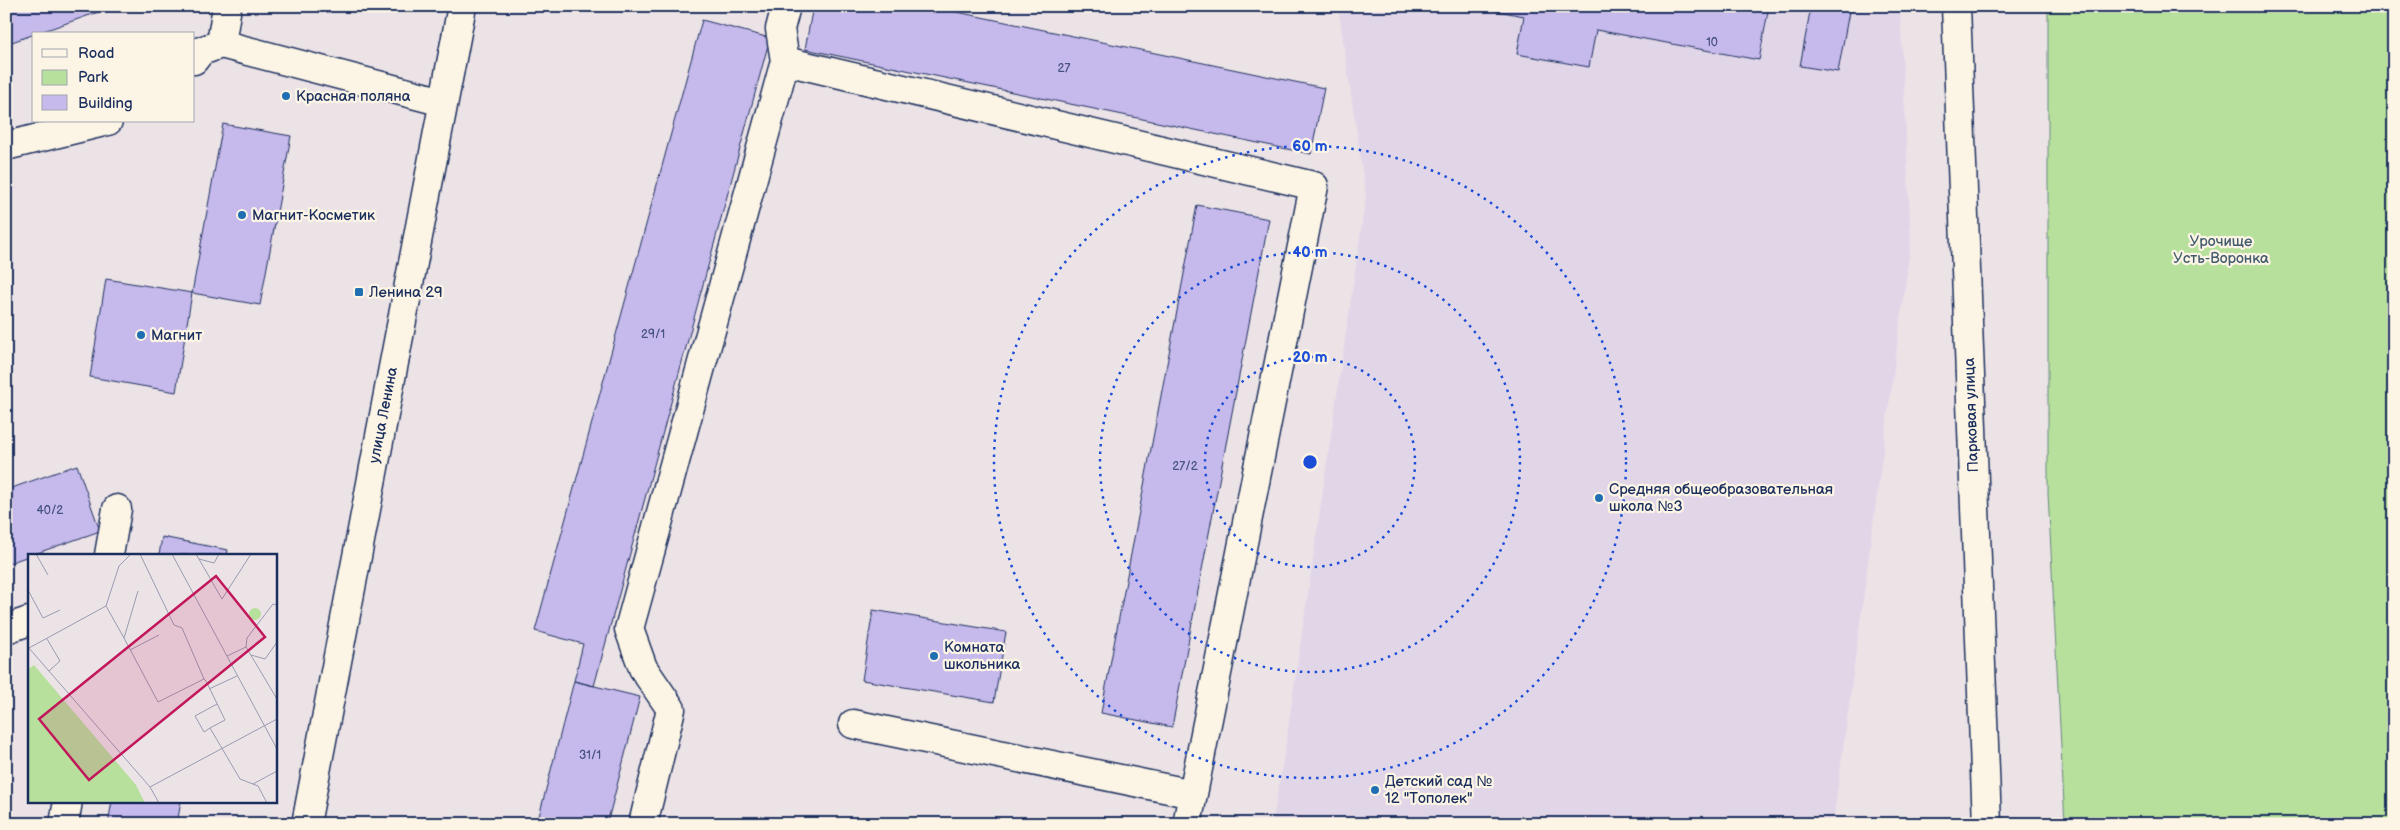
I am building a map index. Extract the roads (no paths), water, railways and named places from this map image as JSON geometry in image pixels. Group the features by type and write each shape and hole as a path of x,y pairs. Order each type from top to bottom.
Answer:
{"main road":[{"path":"221,44 227,6"},
{"name":"улица Ленина","path":"306,824 462,6"},
{"path":"642,824 670,709 643,668 629,629 785,61 780,29 786,6"},
{"name":"Парковая улица","path":"1956,6 1987,824"},
{"path":"195,59 201,51 221,44 443,102"},
{"path":"785,61 1314,186 1187,824"},
{"path":"6,146 104,122"},
{"path":"109,554 117,509"},
{"path":"6,629 28,622"},
{"path":"853,724 1193,794"},
{"path":"64,824 68,802"}],"place":[{"name":"Красная поляна","path":"286,96"},
{"name":"Магнит-Косметик","path":"242,215"},
{"name":"Ленина 29","path":"359,292"},
{"name":"Магнит","path":"141,335"},
{"name":"Средняя общеобразовательная школа №3","path":"1599,498"},
{"name":"Комната школьника","path":"934,656"},
{"name":"Детский сад № 12 \"Тополек\"","path":"1375,790"}],"park label":[{"name":"Урочище Усть-Воронка","path":"2221,250"}]}
